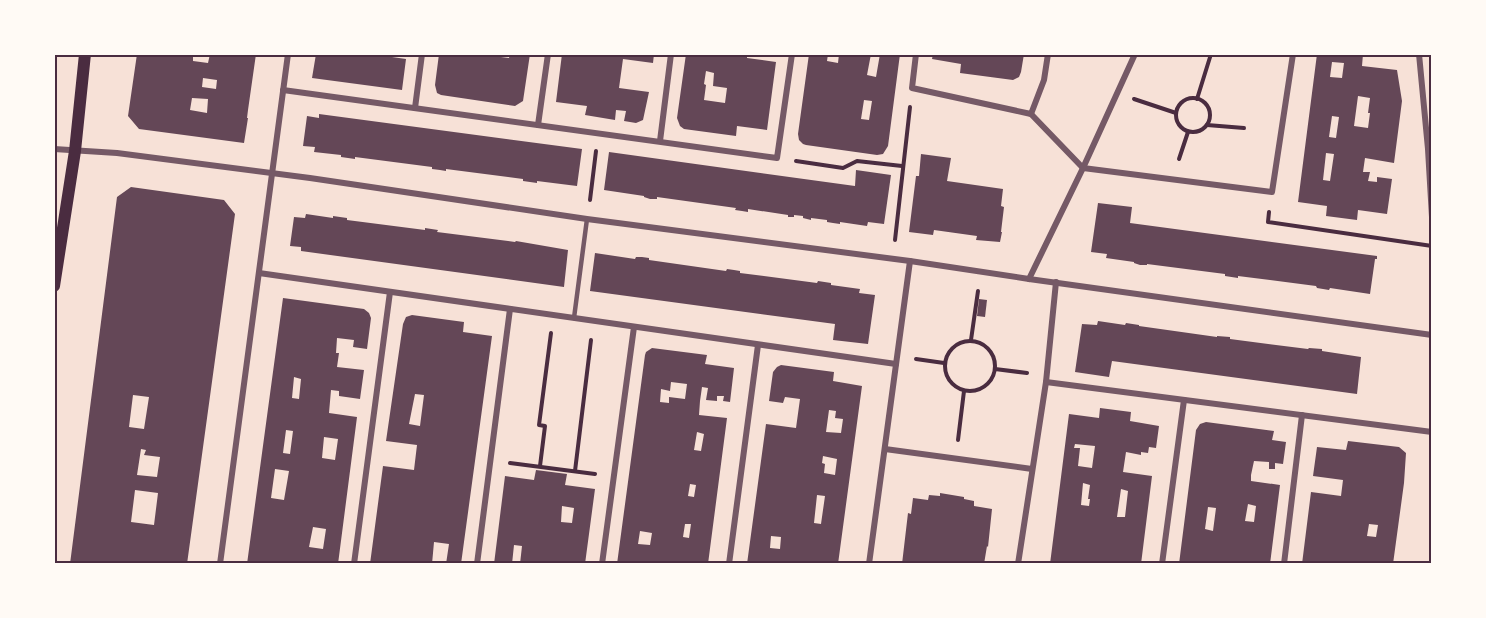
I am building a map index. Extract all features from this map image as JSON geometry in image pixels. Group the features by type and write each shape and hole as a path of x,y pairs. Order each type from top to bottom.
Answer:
{"main road":[{"path":"54,286 75,151 85,54"}],"street":[{"path":"220,564 288,54"},
{"path":"415,108 422,54"},
{"path":"538,125 548,54"},
{"path":"660,141 671,54"},
{"path":"283,90 777,158 792,54"},
{"path":"916,54 912,88 1030,114 1083,168 1272,192 1293,54"},
{"path":"1030,114 1044,80 1048,54"},
{"path":"1029,279 1083,168 1134,54"},
{"path":"1419,54 1430,148 1432,217"},
{"path":"54,149 117,153 272,173 587,219 910,261 1432,335"},
{"path":"869,564 910,261"},
{"path":"259,273 896,364"},
{"path":"1018,564 1046,382 1056,282"},
{"path":"354,564 390,292"},
{"path":"477,564 510,309"},
{"path":"602,564 634,327"},
{"path":"729,564 758,345"},
{"path":"1046,382 1432,432"},
{"path":"1162,564 1184,400"},
{"path":"1284,564 1302,415"},
{"path":"885,449 1032,468"}],"lane":[{"path":"574,318 587,219"}],"path":[{"path":"1197,99 1211,54"},
{"path":"893,259 912,88"},
{"path":"1117,92 1176,113"},
{"path":"1192,97 1201,100 1209,108 1207,125 1195,132 1188,132 1180,127 1176,113 1182,101 1192,97"},
{"path":"1207,125 1244,128"},
{"path":"1179,159 1188,132"},
{"path":"587,219 598,133"},
{"path":"777,158 843,168 857,161 902,166"},
{"path":"1272,192 1268,222 1432,246"},
{"path":"971,340 978,288"},
{"path":"540,466 545,426 539,425 550,336"},
{"path":"971,340 984,345 993,355 995,369 992,380 984,388 974,392 964,391 952,385 945,374 944,363 950,350 959,343 971,340"},
{"path":"575,471 591,345"},
{"path":"912,358 944,363"},
{"path":"995,369 1028,373"},
{"path":"957,443 964,391"},
{"path":"490,460 614,476"}],"building":[{"path":"137,54 193,54 193,61 208,63 210,54 256,54 244,143 139,129 128,116","holes":["203,78 217,80 216,89 202,87","192,98 208,99 207,113 190,110"]},
{"path":"316,54 386,54 385,56 406,59 402,90 312,78"},
{"path":"439,54 501,54 501,57 509,58 510,54 530,54 523,101 515,106 437,93 435,85"},
{"path":"562,54 654,54 653,63 623,59 619,88 649,92 643,120 636,123 624,121 626,111 616,110 615,120 585,115 587,106 556,102"},
{"path":"686,54 747,54 747,58 776,62 767,130 737,126 736,136 684,129 677,118","holes":["706,71 714,73 713,86 727,88 725,103 704,100"]},
{"path":"809,54 828,54 827,61 838,63 839,54 871,54 867,75 876,77 880,54 900,54 888,146 883,154 806,145 799,140","holes":["864,100 872,101 869,120 861,119"]},
{"path":"933,54 1024,54 1019,77 1013,80 960,73 961,64 932,59"},
{"path":"1317,54 1363,54 1362,66 1397,70 1402,101 1394,163 1365,158 1363,172 1370,172 1368,181 1377,182 1377,177 1392,179 1387,214 1358,210 1357,220 1326,216 1327,206 1298,202","holes":["1332,62 1344,63 1342,78 1330,77","1358,96 1370,98 1368,128 1354,126","1332,116 1339,117 1336,138 1329,137","1326,153 1334,154 1330,181 1323,180"]},
{"path":"319,114 582,149 577,186 537,181 537,183 523,181 523,179 446,169 446,171 432,169 432,167 314,152 315,147 303,146 307,116 319,118"},
{"path":"609,152 855,186 856,170 891,175 884,224 868,222 867,226 840,222 840,224 827,222 827,220 811,218 811,220 803,216 788,217 788,215 748,209 748,212 735,210 736,208 657,197 657,199 650,199 604,190"},
{"path":"921,154 951,158 947,181 1003,189 1001,206 1004,207 1000,242 976,240 977,236 934,230 933,235 909,232"},
{"path":"131,187 224,200 235,214 187,564 70,564 117,197","holes":["133,395 149,397 144,429 129,427","141,449 146,450 144,455 160,457 157,477 137,475","135,490 158,493 154,525 131,522"]},
{"path":"1098,203 1132,207 1130,223 1377,256 1370,294 1147,264 1140,265 1106,258 1107,254 1091,252"},
{"path":"306,214 425,230 425,228 438,230 437,232 516,241 568,250 564,287 301,251 301,247 290,246 294,217 305,218"},
{"path":"595,253 635,259 642,257 649,258 649,260 817,283 818,281 860,289 859,293 875,295 868,344 833,340 835,324 590,291"},
{"path":"283,298 364,309 371,318 367,349 353,347 354,340 337,338 336,353 339,353 337,367 364,370 360,399 339,396 339,391 331,390 329,413 357,417 338,564 247,564","holes":["294,377 301,379 299,399 292,398","286,430 293,431 290,454 283,453","324,437 338,439 335,460 322,458","275,469 289,471 284,500 271,498","313,527 326,529 323,549 309,547"]},
{"path":"979,299 987,300 985,317 977,316"},
{"path":"412,315 464,322 463,332 492,336 461,564 446,564 449,544 434,542 432,564 370,564 383,466 414,470 417,445 386,441 403,324 406,317","holes":["415,394 424,395 420,426 409,424"]},
{"path":"1098,321 1322,349 1322,351 1361,357 1357,394 1112,361 1109,377 1075,372 1082,324 1097,325"},
{"path":"652,348 707,355 705,364 734,368 730,402 723,401 724,396 717,396 717,401 706,400 708,388 702,387 700,401 699,415 727,418 708,564 617,564 646,352","holes":["671,382 687,384 685,399 669,397 669,403 660,402 661,389 670,391","697,432 704,434 701,451 694,450","690,484 696,485 694,497 688,496","685,524 691,524 689,538 683,537","640,531 652,533 650,545 638,544"]},
{"path":"781,365 834,372 833,381 862,386 838,564 747,564 766,424 796,428 800,399 785,397 783,403 769,401 773,372","holes":["829,410 836,411 835,418 843,419 841,433 826,432","823,456 837,459 835,475 824,473 825,464 822,463","817,495 825,496 821,524 814,523","771,536 781,537 780,549 770,548"]},
{"path":"1100,408 1131,412 1130,421 1159,426 1156,448 1149,447 1148,453 1141,452 1141,455 1126,452 1123,472 1152,476 1141,564 1050,564 1069,414 1099,418","holes":["1075,444 1095,446 1092,468 1078,466 1080,448 1074,448","1083,483 1090,485 1088,499 1090,499 1089,506 1081,505","1121,489 1128,491 1125,517 1117,517"]},
{"path":"1206,422 1274,431 1272,440 1286,442 1283,464 1275,463 1275,469 1269,469 1269,462 1254,461 1251,475 1251,481 1280,485 1270,564 1179,564 1196,430 1200,424","holes":["1248,504 1256,506 1254,522 1245,521","1208,507 1216,508 1213,531 1205,529"]},
{"path":"1348,441 1399,447 1406,453 1393,564 1302,564 1311,492 1341,496 1343,480 1313,476 1317,447 1346,450","holes":["1369,524 1378,525 1376,537 1367,536"]},
{"path":"536,470 567,474 565,485 595,489 585,564 520,564 522,546 514,545 512,564 494,564 505,476 534,480","holes":["562,506 574,508 572,523 561,522"]},
{"path":"940,493 964,497 964,499 974,501 974,506 992,509 984,564 902,564 908,513 911,514 913,498 928,500 929,495 940,496"}]}
